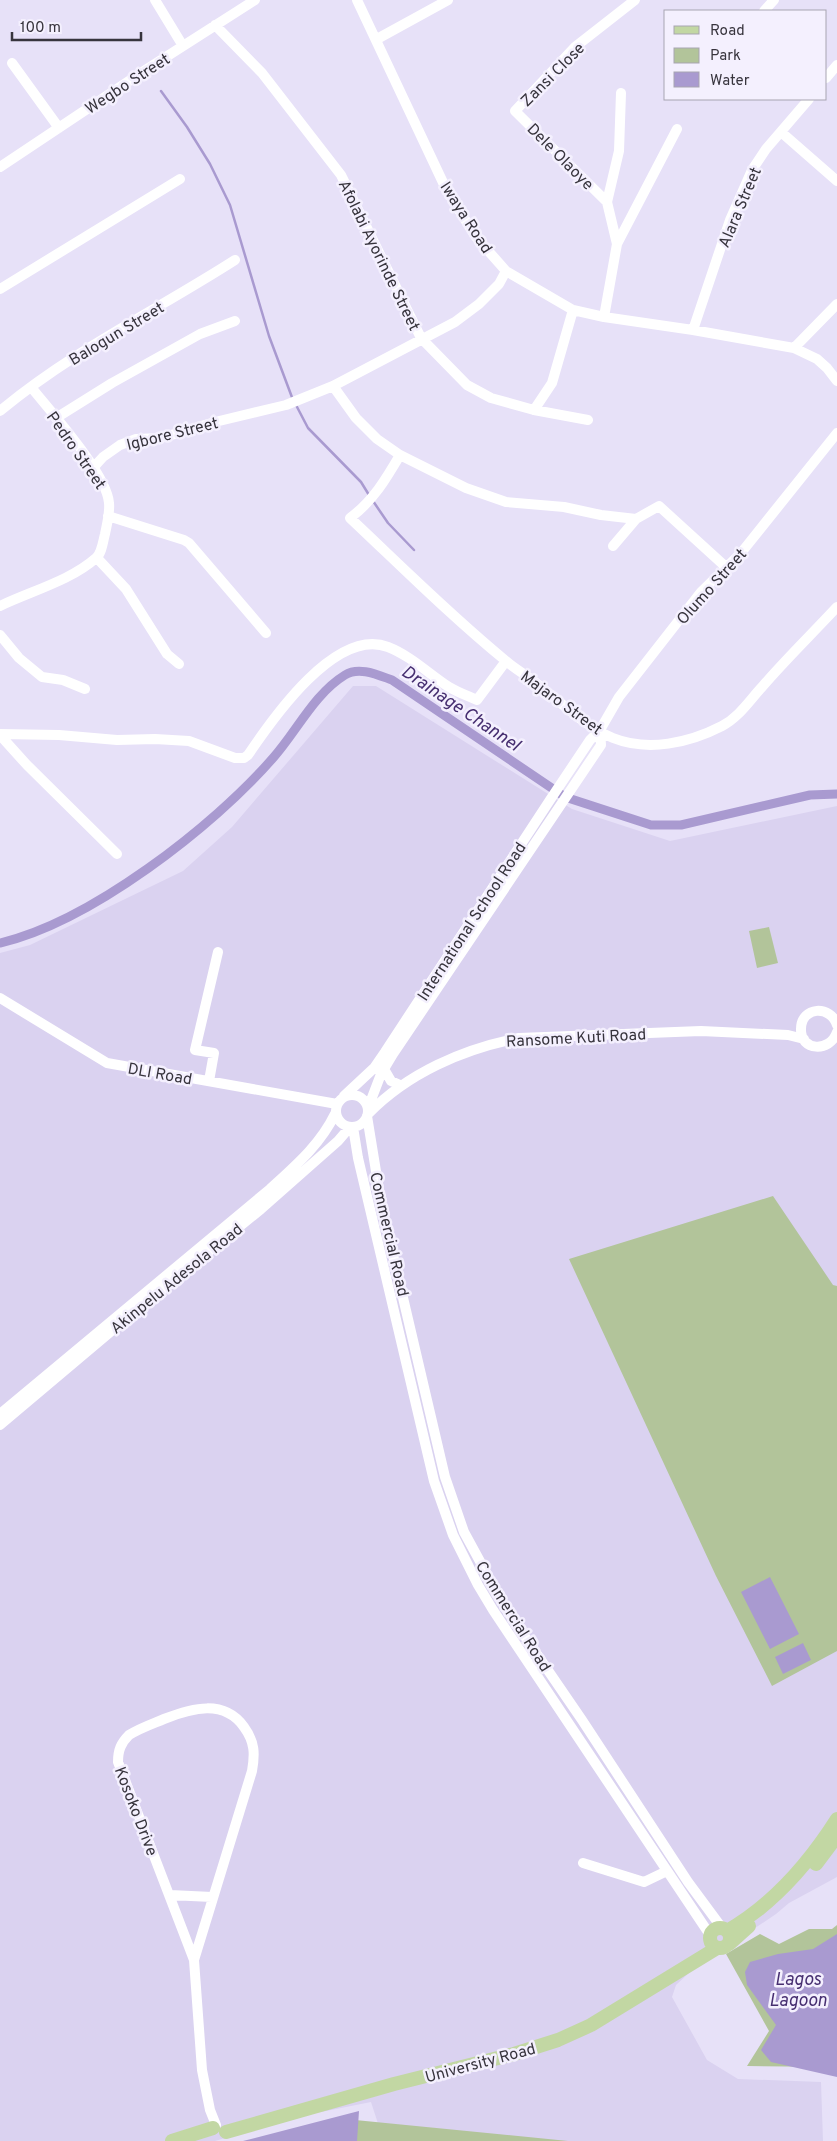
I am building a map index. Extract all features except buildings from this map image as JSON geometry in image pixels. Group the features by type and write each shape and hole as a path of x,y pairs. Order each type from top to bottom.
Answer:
{"main road":[{"name":"University Road","path":"719,1938 756,1912 797,1874 837,1818"},
{"name":"University Road","path":"172,2141 545,2036 566,2028 597,2012 719,1938 797,1885 827,1851 837,1836"},
{"name":"University Road","path":"198,2141 218,2129"}],"street":[{"path":"155,0 183,46"},
{"name":"Wegbo Street","path":"0,167 255,0"},
{"name":"Iwaya Road","path":"357,0 447,191 476,237 506,271 573,310 604,317 693,330 794,348 817,359 837,381"},
{"path":"377,39 448,0"},
{"name":"Zansi Close","path":"515,110 575,47 635,0"},
{"path":"765,10 774,0"},
{"name":"Afolabi Ayorinde Street","path":"215,25 262,73 342,175 421,338 467,385 491,398 534,410 588,420"},
{"path":"12,63 59,128"},
{"path":"827,77 837,65"},
{"path":"617,244 607,202 619,150 621,93"},
{"name":"Alara Street","path":"693,330 730,220 752,170 766,149 808,100"},
{"name":"Dele Olaoye","path":"515,110 607,202"},
{"path":"604,317 617,244 677,129"},
{"path":"781,132 837,181"},
{"path":"0,289 180,179"},
{"name":"Balogun Street","path":"0,411 78,354 185,292 235,260"},
{"name":"Igbore Street","path":"93,468 103,457 120,446 136,439 160,438 215,422 286,405 333,386 400,352 421,338 439,331 465,315 499,284 506,271"},
{"path":"794,348 837,304"},
{"path":"534,410 552,383 573,310"},
{"path":"56,418 112,383 200,334 234,321"},
{"path":"333,386 366,430 400,455 466,488 506,502 564,507 601,515 636,519"},
{"name":"Pedro Street","path":"31,387 56,418 105,487 110,503 100,552 97,558"},
{"name":"Olumo Street","path":"590,740 600,730 619,697 702,592 759,532 837,434"},
{"name":"Majaro Street","path":"400,455 376,493 350,518 506,661 582,720 624,741 650,745 666,744 691,738 723,726 750,702 761,687 837,607"},
{"path":"613,546 636,519 659,506 726,568"},
{"path":"108,516 184,540 266,633"},
{"path":"0,606 76,571 97,558 126,589 167,654 179,664"},
{"path":"0,635 19,658 42,677 63,680 85,689"},
{"path":"0,735 59,735 117,740 155,739 189,741 235,758 244,758 305,683 340,653 349,648 374,644 388,647 411,660 451,688 477,700 506,661"},
{"name":"International School Road","path":"368,1113 374,1089 384,1069 601,745 600,730"},
{"path":"0,735 117,854"},
{"name":"International School Road","path":"339,1105 374,1068 590,740"},
{"path":"209,1081 214,1054 195,1050 218,952"},
{"name":"DLI Road","path":"0,998 107,1063 339,1105 348,1095 359,1096 366,1103 368,1113"},
{"path":"804,1039 800,1030 802,1021 811,1012 820,1010 826,1012 836,1022"},
{"name":"Ransome Kuti Road","path":"368,1113 385,1096 400,1085 429,1069 470,1050 519,1038 701,1031 788,1035 804,1039 811,1045 819,1047 831,1042 837,1032"},
{"path":"384,1069 390,1081 400,1085"},
{"path":"339,1105 338,1120 351,1127"},
{"name":"Akinpelu Adesola Road","path":"0,1414 270,1189 322,1137 339,1105"},
{"name":"Akinpelu Adesola Road","path":"0,1426 121,1323 261,1209 338,1141 351,1127 359,1126 368,1113"},
{"name":"Commercial Road","path":"368,1113 382,1208 445,1477 464,1532 506,1609 582,1720 688,1882 719,1938"},
{"name":"Commercial Road","path":"351,1127 421,1433 434,1481 453,1535 492,1610 667,1871 719,1938"},
{"name":"Kosoko Drive","path":"194,1960 252,1771 254,1756 254,1745 240,1721 228,1712 209,1708 186,1710 129,1734 122,1742 118,1753 118,1762 194,1960 202,2070 210,2110 218,2129"},
{"path":"583,1864 644,1882 667,1871"},
{"path":"170,1895 212,1897"}],"shaded area":[{"path":"353,686 376,686 572,809 670,841 837,806 837,1877 789,1903 776,1914 691,1971 676,1985 672,1997 707,2060 738,2079 821,2082 823,2141 389,2141 383,2139 371,2102 301,2116 215,2141 0,2141 0,953 30,945 183,871 232,827"}],"green space":[{"path":"769,927 778,963 757,968 749,931"},
{"path":"773,1196 833,1285 837,1286 837,1651 772,1686 716,1576 569,1259"},
{"name":"Lagos Lagoon","path":"837,1925 837,2067 747,2066 769,2031 726,1954 760,1934 779,1944 809,1929 832,1929"},
{"path":"345,2119 568,2141 293,2141"}],"water":[{"path":"770,1577 799,1634 770,1649 741,1592"},
{"path":"803,1643 811,1660 783,1674 775,1657"},
{"name":"Lagos Lagoon","path":"837,1934 837,2077 771,2062 761,2050 776,2025 747,1985 745,1972 750,1962 778,1954 813,1949"},
{"path":"359,2111 357,2141 243,2141"}],"waterway":[{"path":"161,91 187,127 210,164 230,205 269,336 293,400"},
{"path":"296,405 308,428 361,482 369,495"},
{"path":"373,501 388,523 414,550"},
{"name":"Drainage Channel","path":"0,943 35,932 72,915 148,868 184,841 248,785 282,747 324,692 350,672 368,672 392,680 565,797 651,825 681,825 810,795 837,794"}]}
